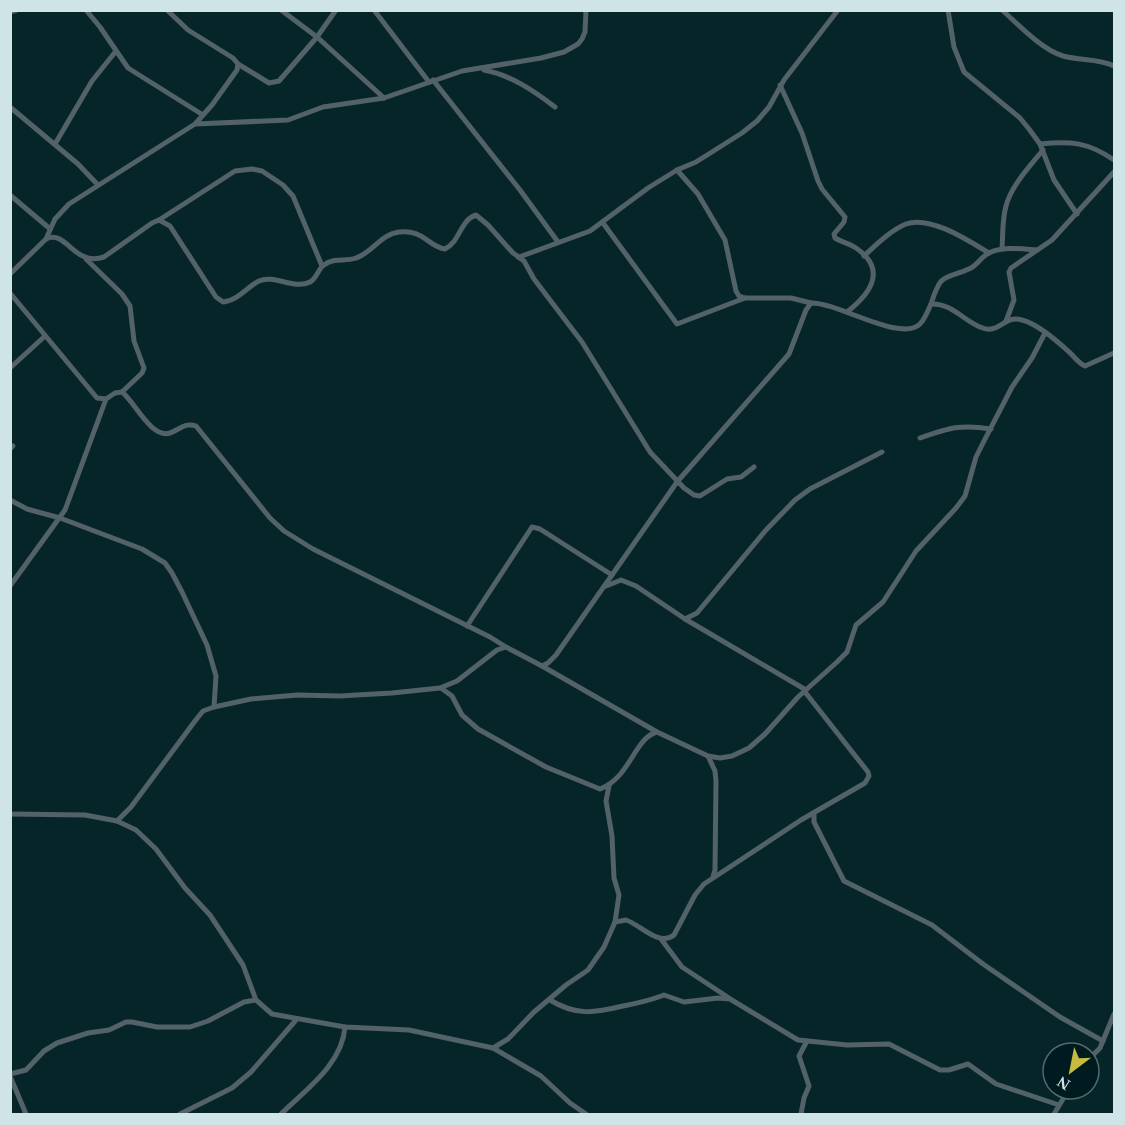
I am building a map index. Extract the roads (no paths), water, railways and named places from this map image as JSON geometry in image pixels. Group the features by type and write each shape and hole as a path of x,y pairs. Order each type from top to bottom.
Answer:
{"street":[{"path":"10,12 17,10"},
{"path":"167,10 188,30 233,58 238,64 269,82 275,83 317,37 336,10"},
{"path":"281,10 317,37 384,98"},
{"path":"374,10 520,190 558,242"},
{"path":"195,124 288,120 323,107 384,98 462,71 541,58 573,47 582,39 585,32 586,10"},
{"path":"516,256 524,257 558,242 579,237 603,224 648,188 677,170 696,162 751,126 769,107 780,85 838,10"},
{"path":"948,10 954,47 964,72 1020,118 1041,147 1054,180 1077,214"},
{"path":"1002,10 1029,34 1057,54 1105,61 1114,66"},
{"path":"89,12 128,68 203,115"},
{"path":"55,144 92,81 116,51"},
{"path":"46,239 49,228 62,211 98,185 195,124 232,77 238,64"},
{"path":"479,69 514,80 536,92 555,107"},
{"path":"780,85 802,133 818,181 844,217 844,222 834,234 835,238 856,248 874,271 874,277 865,295 847,312"},
{"path":"10,107 55,144 98,185"},
{"path":"1002,249 1003,225 1008,201 1041,147 1066,142 1077,143 1097,149 1114,160"},
{"path":"86,259 104,257 152,223 235,171 252,169 262,171 284,185 293,196 322,266"},
{"path":"677,170 698,194 725,240 736,291 739,296 745,298 791,298 847,312 898,330 911,330 919,325 931,304 936,289 944,278 972,267 989,253 1002,249 1038,250"},
{"path":"1005,322 1014,300 1009,272 1011,268 1052,240 1114,172"},
{"path":"10,195 49,228"},
{"path":"159,220 168,224 176,233 216,297 223,302 232,299 259,281 298,285 308,283 313,280 322,266 337,260 359,257 381,240 400,231 418,234 441,249 446,249 452,245 468,219 476,215 516,256 524,261 534,279 582,342 650,452 676,482 697,496 727,479 741,477 754,467"},
{"path":"864,256 899,228 913,223 932,224 989,253"},
{"path":"603,224 658,295 677,324 745,298"},
{"path":"10,274 46,239 58,237 86,259 122,294 130,306 134,341 144,368 142,373 123,392 114,393 100,400 10,294"},
{"path":"542,666 555,655 676,482 789,354 806,310 811,303"},
{"path":"931,304 948,307 988,330 994,330 1010,319 1022,320 1045,333 1085,366 1114,353"},
{"path":"123,392 156,432 169,434 187,424 196,426 264,512 284,531 313,549 467,626 657,732 708,756 724,757 732,756 748,748 765,734 805,691 847,652 856,625 883,602 916,551 965,496 976,457 1045,333"},
{"path":"10,368 45,336"},
{"path":"10,586 60,518 106,399"},
{"path":"920,438 951,427 967,425 991,429"},
{"path":"685,619 694,615 766,530 795,500 810,489 882,452"},
{"path":"10,500 27,509 60,518 142,549 168,568 207,645 215,669 214,707"},
{"path":"467,626 532,527 540,529 805,691 869,776 859,788 814,813 704,884 695,895 674,935 670,939 662,939"},
{"path":"604,586 621,579"},
{"path":"694,615 696,625"},
{"path":"117,821 131,807 203,711 251,699 297,695 340,696 392,693 440,688 457,681 497,650 506,647"},
{"path":"440,688 452,696 462,715 478,729 546,767 600,789 609,786 628,766 647,735 657,732"},
{"path":"708,756 716,771 715,870 713,877"},
{"path":"716,771 724,757"},
{"path":"606,801 609,786"},
{"path":"493,1048 508,1039 534,1012 595,963 615,922 619,895 614,878 612,836 606,801 600,789"},
{"path":"814,813 814,822 844,881 932,925 983,964 1060,1017 1103,1041"},
{"path":"10,814 85,815 129,825 151,844 185,888 210,915 243,965 256,1000 272,1014 345,1027 409,1030 493,1048 542,1076 570,1103 586,1114"},
{"path":"615,922 626,920 662,939 682,967 795,1038 847,1046 889,1044 940,1070 968,1065 996,1084 1059,1104"},
{"path":"549,1000 570,1010 590,1012 650,1002 664,995 684,1002 730,999"},
{"path":"26,1114 10,1075 30,1066 51,1046 109,1030 126,1022 157,1027 190,1027 208,1021 244,1002 256,1000"},
{"path":"1101,1044 1114,1014"},
{"path":"180,1114 232,1089 251,1072 296,1020"},
{"path":"281,1114 305,1093 332,1060 341,1043 345,1027"},
{"path":"801,1114 809,1086 799,1056 807,1041"},
{"path":"1054,1114 1061,1101"}]}
